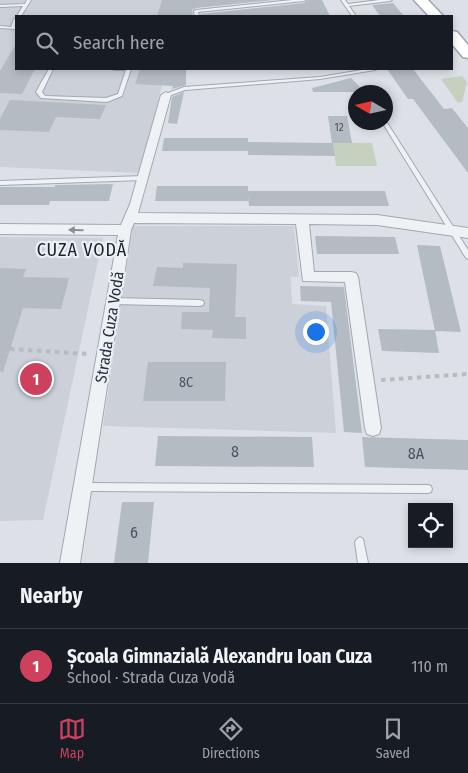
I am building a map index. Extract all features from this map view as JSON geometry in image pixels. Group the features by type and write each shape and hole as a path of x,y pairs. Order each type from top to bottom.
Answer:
{"main road":[{"path":"422,0 435,15"},
{"path":"453,36 468,54"}],"street":[{"name":"Strada Cuza Vodă","path":"70,563 113,302 128,224 166,95"},
{"path":"302,220 308,277 351,277 373,428"},
{"path":"0,229 128,224 377,220 468,233"}],"lane":[{"path":"20,15 29,0"},
{"path":"197,15 196,12 304,0"},
{"path":"343,0 353,15"},
{"path":"347,5 390,0"},
{"path":"0,6 26,5"},
{"path":"0,27 14,28"},
{"path":"50,70 39,92 43,97 107,100 120,95 129,70"},
{"path":"166,95 184,89 320,78 369,70"},
{"path":"389,130 468,256"},
{"path":"0,182 143,178"},
{"path":"113,302 200,303"},
{"path":"83,487 428,489"},
{"path":"360,542 363,563"}],"path":[{"path":"10,349 93,354"},
{"path":"366,381 468,374"}],"shaded area":[{"path":"0,0 225,0 181,10 182,15 15,15 15,70 186,70 184,77 164,77 140,173 0,167"},
{"path":"133,226 294,226 299,277 291,277 292,304 326,306 336,433 103,426"},
{"path":"0,237 103,238 43,520 0,521"}],"green space":[{"path":"462,76 467,82 462,102 458,103 441,79"},
{"path":"333,143 372,143 377,166 336,166"}],"building":[{"path":"162,0 274,0 196,8 192,10 193,15 157,15"},
{"path":"308,0 322,0 330,15 200,14 304,3"},
{"path":"393,3 403,15 379,15 372,5"},
{"path":"15,46 15,70 34,70 22,94 0,93 0,71"},
{"path":"140,70 186,70 186,85 172,89 173,86 135,84"},
{"path":"388,70 414,70 444,109 452,108 468,128 468,173 413,99 408,99"},
{"path":"351,78 358,85 348,85 348,92 313,92 312,88"},
{"path":"184,92 177,124 168,123 172,97"},
{"path":"10,100 106,105 100,119 56,117 49,132 0,130 0,119"},
{"path":"328,116 347,116 348,130 350,130 352,143 332,143"},
{"path":"164,138 248,138 248,151 162,151"},
{"path":"248,142 333,143 335,156 248,155"},
{"path":"113,184 109,201 50,201 49,205 0,205 0,187"},
{"path":"157,186 248,186 248,191 385,191 389,206 249,206 248,197 248,201 155,201"},
{"path":"315,236 395,237 399,254 317,254"},
{"path":"417,245 440,246 461,332 435,331"},
{"path":"183,263 237,264 235,317 246,317 246,339 212,338 213,330 181,329 182,312 209,312 210,288 153,286 157,267 183,268"},
{"path":"0,268 26,269 23,277 69,278 61,309 23,308 3,372 0,371"},
{"path":"300,286 344,287 362,433 344,432 331,302 301,301"},
{"path":"378,329 435,330 439,353 382,351"},
{"path":"148,362 226,362 225,401 143,401"},
{"path":"158,436 312,437 314,467 155,466"},
{"path":"362,437 468,440 468,470 365,467"},
{"path":"122,502 154,502 148,563 114,563"}],"place":[{"name":"Școala Gimnazială Alexandru Ioan Cuza","path":"36,379"}],"district":[{"name":"CUZA VODĂ","path":"82,250"}]}
